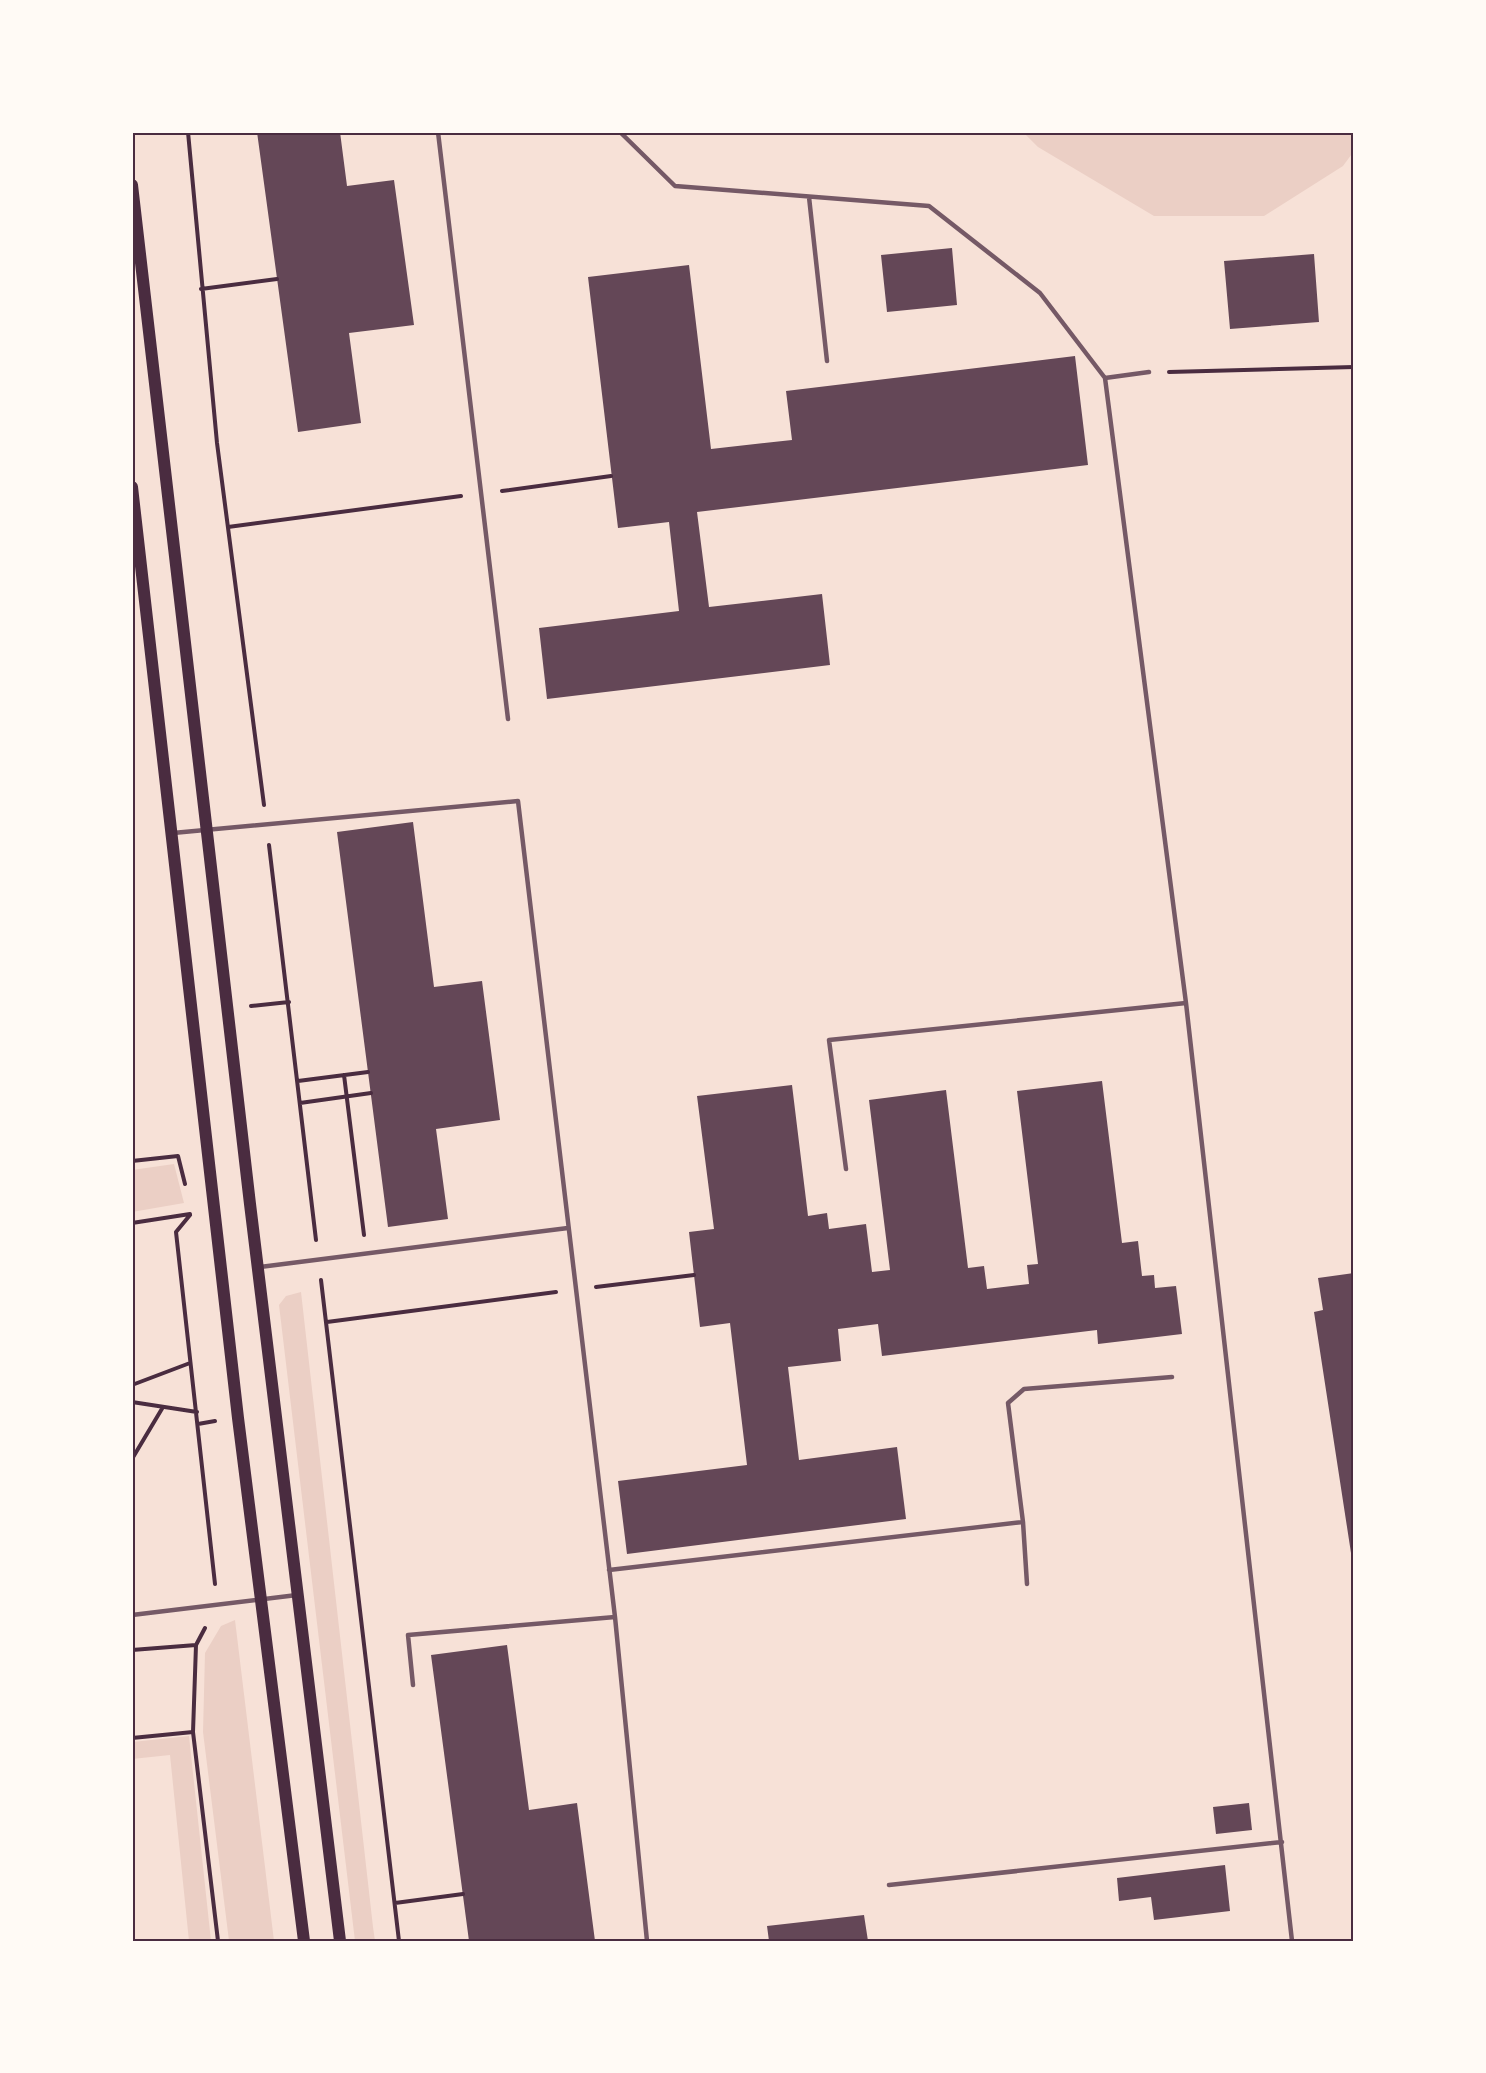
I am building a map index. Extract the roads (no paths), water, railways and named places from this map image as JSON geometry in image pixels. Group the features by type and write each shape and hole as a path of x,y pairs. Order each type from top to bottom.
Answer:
{"main road":[{"path":"132,185 257,1268 340,1941"},
{"path":"132,487 238,1418 263,1599 304,1941"}],"lane":[{"path":"438,132 483,493 508,719"},
{"path":"620,132 675,186 929,206 1040,293 1105,378 1186,1003 1293,1941"},
{"path":"809,197 827,361"},
{"path":"1105,378 1149,372"},
{"path":"170,833 518,801 615,1617 647,1941"},
{"path":"846,1169 829,1040 1186,1003"},
{"path":"257,1268 568,1228"},
{"path":"1027,1584 1023,1522 1008,1403 1024,1389 1172,1377"},
{"path":"609,1570 1023,1522"},
{"path":"132,1615 297,1595"},
{"path":"412,1685 408,1635 615,1617"},
{"path":"889,1885 1282,1842"}]}
